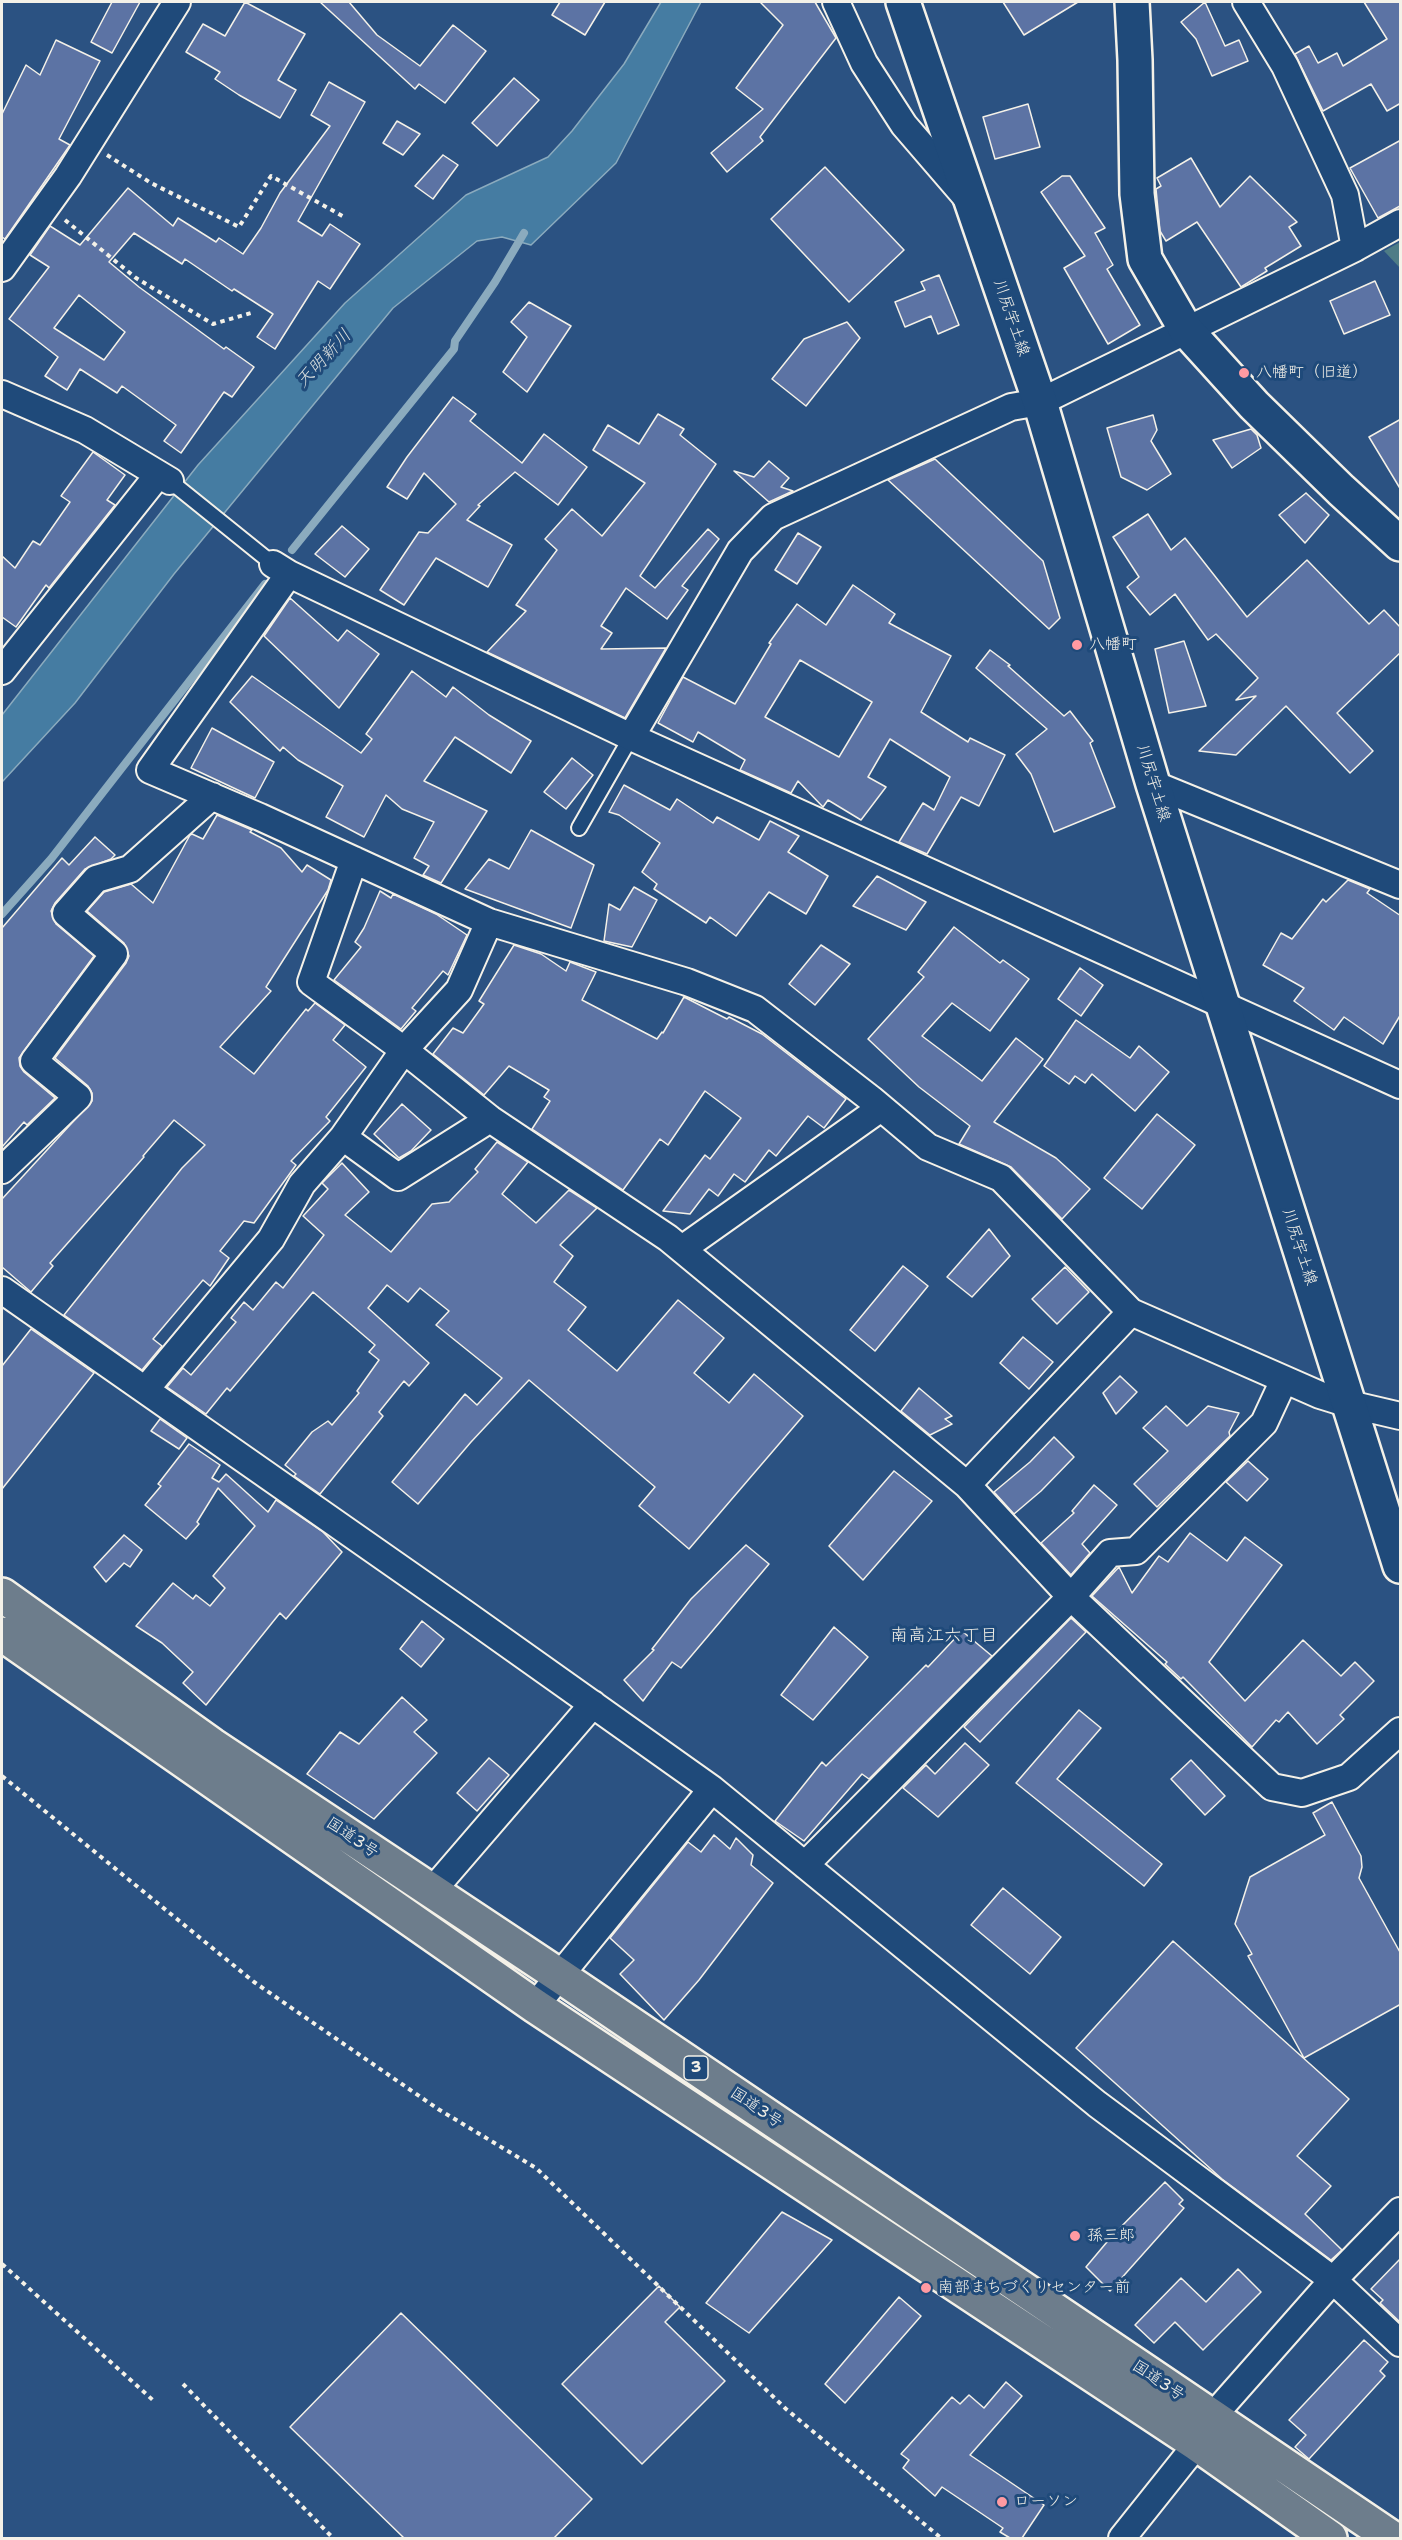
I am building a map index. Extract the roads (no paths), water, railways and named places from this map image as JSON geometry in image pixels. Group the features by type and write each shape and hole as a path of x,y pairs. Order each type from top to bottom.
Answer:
{"highway":[{"name":"国道3号","path":"2,1595 213,1745 560,1976 1205,2431 1330,2538"},
{"name":"国道3号","path":"2,1634 535,2006 1205,2431 1392,2538"}],"main road":[{"name":"川尻宇土線","path":"903,2 1040,402 1221,1004 1401,1566"},
{"path":"1132,2 1137,194 1144,259 1186,330 1262,412 1341,490 1401,544"}],"street":[{"path":"2,268 88,143 177,2"},
{"path":"836,2 864,63 904,125 971,202"},
{"path":"1245,2 1285,66 1345,195 1355,248"},
{"path":"631,737 740,551 773,517 1011,407 1040,402 1355,248 1401,223"},
{"path":"2,394 86,430 164,478 2,671"},
{"path":"1401,1085 631,737 281,569 150,770 489,922 687,982 755,1010 928,1147 1001,1178 1131,1312 1284,1380 1349,1404 1401,1416"},
{"path":"1153,784 1401,885"},
{"path":"2,1170 78,1097 34,1061 114,954 66,913 96,879 130,869 212,796"},
{"path":"354,860 310,982 404,1050 490,1119 682,1250 967,1485 1071,1597 1272,1786 1302,1793 1350,1777 1401,1731"},
{"path":"145,1390 271,1239 302,1184 343,1137 404,1050 459,990 489,922"},
{"path":"682,1250 881,1108"},
{"path":"343,1137 398,1177 490,1119"},
{"path":"2,1290 712,1789 1097,2104 1333,2280 1401,2343"},
{"path":"967,1485 1131,1312"},
{"path":"805,1865 1071,1597 1110,1552 1136,1551 1264,1423 1284,1380"},
{"path":"432,1891 593,1704"},
{"path":"535,2006 712,1789"},
{"path":"1122,2538 1205,2431 1333,2280 1401,2211"}],"lane":[{"path":"164,478 281,569"},
{"path":"579,828 631,737"}],"water":[{"name":"天明新川","path":"661,2 701,2 616,163 531,245 502,237 477,241 393,308 174,574 75,703 2,782 2,715 198,465 345,303 466,195 548,157 572,131 624,64"}],"waterway":[{"path":"292,550 454,349 455,341 495,282 524,233"},
{"path":"2,914 51,859 265,584"}],"place":[{"name":"八幡町（旧道）","path":"1244,373"},
{"name":"八幡町","path":"1077,645"},
{"name":"孫三郎","path":"1075,2236"},
{"name":"南部まちづくりセンター前","path":"926,2288"},
{"name":"ローソン","path":"1002,2502"}],"district":[{"name":"南高江六丁目","path":"944,1636"}]}
